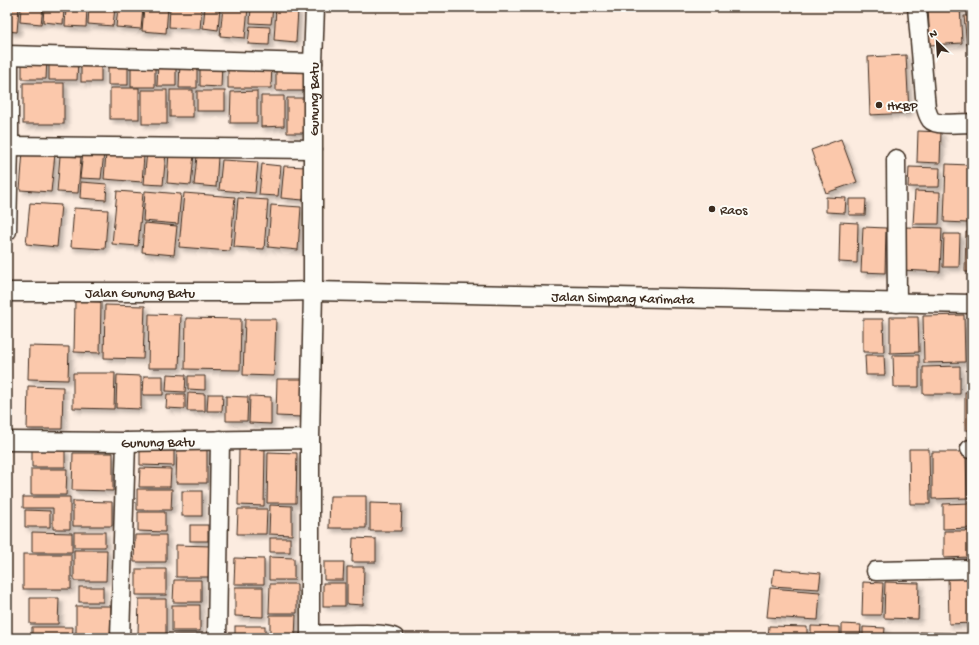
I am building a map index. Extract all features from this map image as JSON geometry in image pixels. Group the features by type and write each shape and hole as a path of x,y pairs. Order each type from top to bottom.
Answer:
{"street":[{"path":"313,63 314,7"},
{"path":"917,7 926,108 929,117 932,121 938,123 972,123"},
{"name":"Gunung Batu","path":"7,231 8,55 313,63 310,636"},
{"path":"8,146 313,149"},
{"path":"896,159 897,303"},
{"name":"Jalan Simpang Karimata","path":"274,292 313,291 972,304"},
{"name":"Jalan Gunung Batu","path":"7,292 274,292"},
{"name":"Gunung Batu","path":"7,441 126,442 310,439"},
{"path":"216,638 220,440"},
{"path":"120,638 126,442"},
{"path":"876,571 972,570"},
{"path":"310,636 377,634 393,636 396,638"}],"building":[{"path":"7,7 19,7 17,32 7,31"},
{"path":"21,7 43,7 41,24 20,22"},
{"path":"44,7 64,7 63,24 43,22"},
{"path":"66,7 87,7 86,27 65,26"},
{"path":"89,7 115,7 113,26 88,24"},
{"path":"118,7 143,7 141,29 116,27"},
{"path":"144,7 168,7 166,33 142,31"},
{"path":"170,7 202,7 200,29 169,27"},
{"path":"205,7 220,7 218,30 203,28"},
{"path":"223,7 248,8 245,38 220,36"},
{"path":"251,7 273,8 271,24 250,23"},
{"path":"928,7 960,7 962,43 930,45"},
{"path":"276,8 298,10 296,42 274,40"},
{"path":"964,16 972,16 972,45 967,45"},
{"path":"250,26 270,27 269,45 248,44"},
{"path":"906,55 909,113 870,115 868,57"},
{"path":"22,58 47,58 46,79 22,79"},
{"path":"49,60 78,60 77,80 49,80"},
{"path":"108,61 128,61 128,85 108,85"},
{"path":"131,62 155,62 155,87 131,87"},
{"path":"180,62 197,62 197,88 179,88"},
{"path":"81,63 101,63 101,82 81,82"},
{"path":"158,63 176,64 176,86 157,86"},
{"path":"200,63 222,63 221,87 200,86"},
{"path":"228,64 272,64 271,88 228,88"},
{"path":"276,64 304,65 304,91 276,91"},
{"path":"23,83 64,83 64,124 23,124"},
{"path":"110,88 139,88 139,119 110,119"},
{"path":"142,90 167,90 167,124 142,124"},
{"path":"170,90 193,90 193,117 170,117"},
{"path":"197,91 225,91 225,111 197,111"},
{"path":"257,91 257,123 230,123 231,92"},
{"path":"261,96 284,96 284,126 261,127"},
{"path":"287,98 308,98 307,133 287,133"},
{"path":"918,131 941,132 940,163 917,162"},
{"path":"841,139 857,182 826,193 811,150"},
{"path":"147,150 166,152 163,185 144,184"},
{"path":"23,151 55,154 51,192 20,190"},
{"path":"83,152 104,153 101,179 80,178"},
{"path":"169,152 194,154 191,185 167,183"},
{"path":"106,153 144,156 142,182 104,179"},
{"path":"60,156 81,157 78,193 57,192"},
{"path":"197,156 218,157 216,187 194,185"},
{"path":"222,160 258,162 255,193 219,190"},
{"path":"262,164 281,166 278,196 259,195"},
{"path":"946,164 969,165 968,223 944,222"},
{"path":"284,166 306,167 303,200 281,198"},
{"path":"909,167 940,168 939,187 908,187"},
{"path":"81,182 107,184 106,200 80,198"},
{"path":"117,191 143,193 138,246 112,244"},
{"path":"145,191 181,194 178,224 143,221"},
{"path":"915,191 940,192 939,224 913,224"},
{"path":"184,193 235,197 230,251 179,247"},
{"path":"826,197 846,198 845,213 826,212"},
{"path":"238,198 268,200 264,249 234,247"},
{"path":"849,199 866,199 865,215 849,215"},
{"path":"30,203 61,205 57,247 26,244"},
{"path":"271,205 301,207 298,250 268,247"},
{"path":"74,208 108,210 105,249 71,247"},
{"path":"840,222 858,223 857,263 839,262"},
{"path":"144,223 177,226 174,255 142,252"},
{"path":"863,227 886,228 885,273 861,272"},
{"path":"904,227 942,228 940,272 902,270"},
{"path":"966,232 972,232 972,272 965,272"},
{"path":"944,234 960,234 959,267 943,267"},
{"path":"75,301 101,302 100,353 74,352"},
{"path":"105,305 145,306 143,359 104,358"},
{"path":"149,314 181,315 179,368 148,368"},
{"path":"964,315 965,362 924,363 923,316"},
{"path":"890,317 918,317 919,352 890,353"},
{"path":"186,318 241,319 240,370 185,369"},
{"path":"245,319 276,319 274,376 243,375"},
{"path":"863,319 883,319 884,352 863,352"},
{"path":"967,328 972,328 972,371 967,371"},
{"path":"29,346 69,347 68,380 28,379"},
{"path":"865,355 884,355 885,375 866,375"},
{"path":"893,355 919,355 919,387 894,387"},
{"path":"960,366 960,394 923,394 923,367"},
{"path":"73,373 115,373 114,409 73,408"},
{"path":"167,374 186,375 185,392 166,391"},
{"path":"117,375 141,376 141,409 116,408"},
{"path":"144,376 163,376 163,395 143,395"},
{"path":"188,376 205,376 205,390 188,389"},
{"path":"277,379 303,379 302,417 276,416"},
{"path":"28,386 63,387 62,429 27,429"},
{"path":"965,392 972,392 972,430 965,430"},
{"path":"188,393 205,394 205,411 187,411"},
{"path":"167,394 185,394 185,409 166,408"},
{"path":"208,394 223,394 222,411 207,411"},
{"path":"226,396 248,397 247,421 226,421"},
{"path":"250,396 271,397 271,424 249,423"},
{"path":"140,445 174,446 174,466 140,465"},
{"path":"177,448 207,448 207,483 176,483"},
{"path":"32,449 65,450 65,467 32,467"},
{"path":"239,449 265,449 264,506 238,505"},
{"path":"909,449 929,449 930,504 910,504"},
{"path":"268,452 297,453 296,503 267,503"},
{"path":"932,452 966,452 967,498 932,499"},
{"path":"73,453 113,453 113,491 72,490"},
{"path":"969,453 972,453 972,499 970,499"},
{"path":"140,468 171,469 170,487 139,487"},
{"path":"31,469 67,469 66,495 31,495"},
{"path":"137,489 172,489 171,510 137,510"},
{"path":"182,491 202,491 202,516 182,516"},
{"path":"330,496 366,496 366,528 329,528"},
{"path":"23,497 70,497 70,529 53,529 53,508 23,508"},
{"path":"73,501 112,502 112,526 73,526"},
{"path":"370,503 402,504 401,531 370,531"},
{"path":"970,503 970,528 943,529 943,504"},
{"path":"270,505 292,506 292,535 269,534"},
{"path":"238,509 267,509 266,534 237,534"},
{"path":"25,510 50,511 50,527 25,527"},
{"path":"138,512 165,512 165,532 138,531"},
{"path":"190,525 208,525 208,541 190,541"},
{"path":"944,531 969,531 969,557 944,558"},
{"path":"32,532 72,533 72,552 32,552"},
{"path":"74,532 105,532 105,547 74,547"},
{"path":"971,532 972,532 971,555"},
{"path":"135,535 166,535 166,562 134,562"},
{"path":"270,538 290,538 290,552 270,552"},
{"path":"353,538 376,539 376,562 352,562"},
{"path":"176,545 211,546 210,577 176,577"},
{"path":"74,550 107,550 106,581 74,581"},
{"path":"23,554 71,554 71,589 23,589"},
{"path":"269,557 294,558 294,580 269,580"},
{"path":"235,558 264,559 264,584 234,584"},
{"path":"324,562 344,562 343,580 324,580"},
{"path":"347,567 364,567 363,605 347,604"},
{"path":"136,569 166,569 166,595 136,595"},
{"path":"774,569 821,573 819,589 772,586"},
{"path":"948,576 972,576 972,623 949,624"},
{"path":"174,580 201,580 201,602 173,602"},
{"path":"863,582 883,583 881,615 862,615"},
{"path":"885,582 919,583 918,619 884,618"},
{"path":"323,583 345,583 345,606 323,606"},
{"path":"270,584 297,584 297,613 269,613"},
{"path":"79,587 103,587 103,602 79,602"},
{"path":"235,587 263,587 263,617 235,616"},
{"path":"770,588 820,592 818,620 767,617"},
{"path":"30,598 59,598 58,624 30,624"},
{"path":"139,599 166,599 166,634 138,634"},
{"path":"172,605 200,605 200,631 172,631"},
{"path":"76,606 111,606 110,638 76,638"},
{"path":"270,615 296,615 295,638 270,638"},
{"path":"842,624 861,625 860,638 842,638"},
{"path":"235,626 265,626 265,638 235,638"},
{"path":"769,626 807,627 807,638 768,638"},
{"path":"811,626 840,627 840,638 811,638"},
{"path":"32,627 73,627 72,638 32,638"},
{"path":"863,627 885,628 884,638 863,638"},
{"path":"920,632 950,633 950,638 920,638"},
{"path":"174,635 209,635 209,638 174,638"}],"place":[{"name":"HKBP","path":"879,105"},
{"name":"Raos","path":"712,209"}]}
